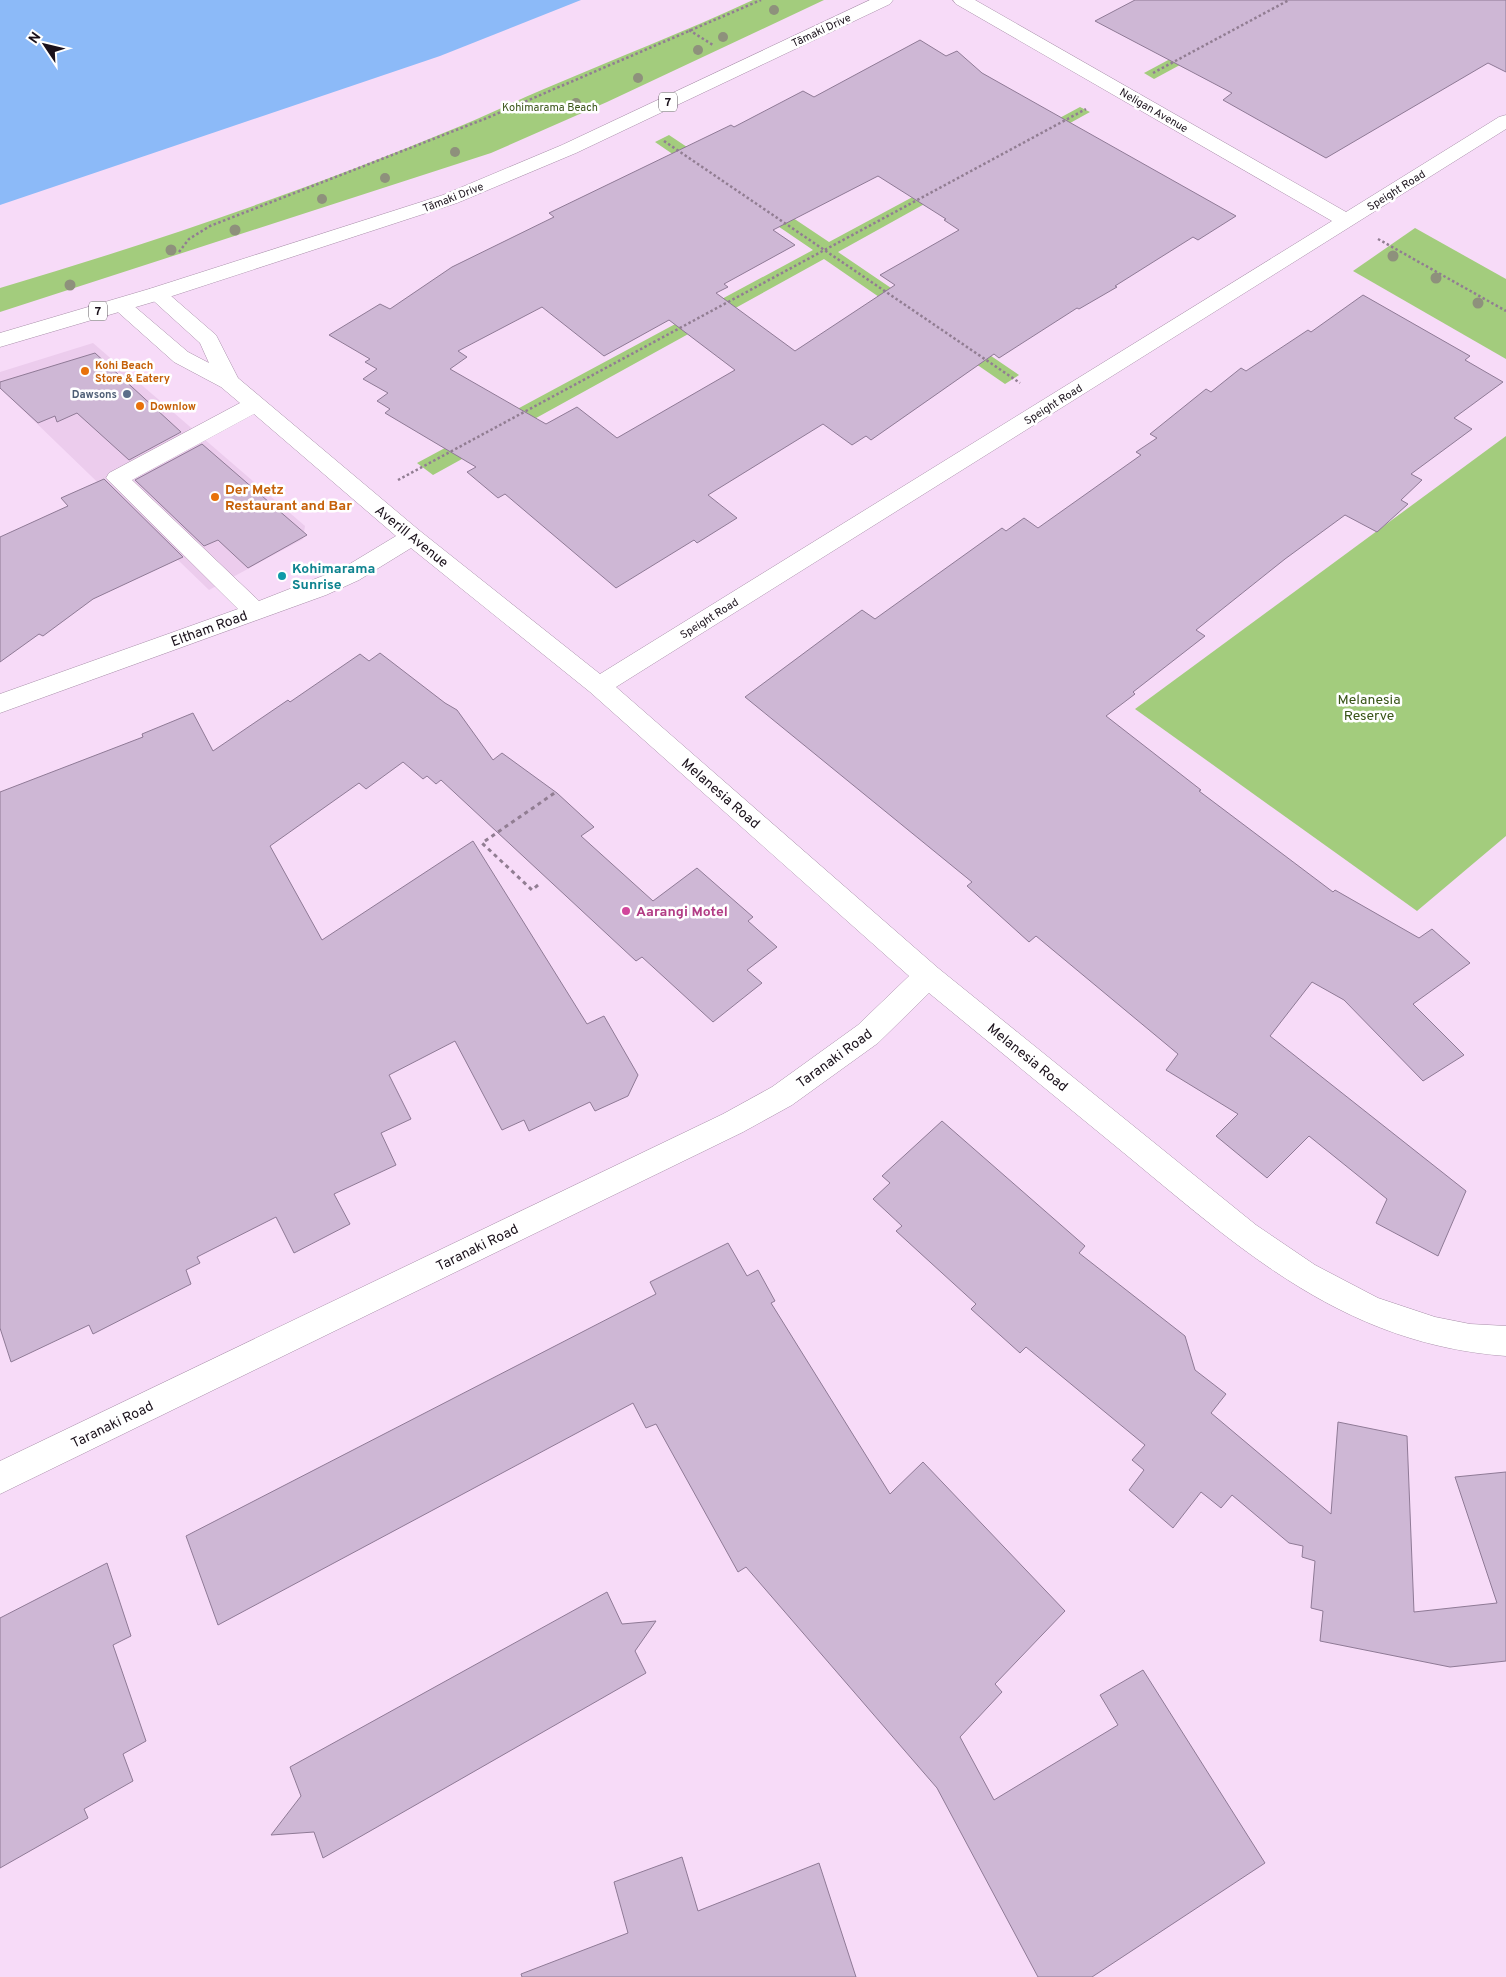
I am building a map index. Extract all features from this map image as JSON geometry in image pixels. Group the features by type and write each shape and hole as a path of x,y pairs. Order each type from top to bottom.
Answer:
{"street":[{"name":"Tāmaki Drive","path":"0,340 156,294 450,200 569,149 884,0"},
{"name":"Neligan Avenue","path":"962,0 1347,221"},
{"name":"Speight Road","path":"599,686 1506,121"},
{"name":"Averill Avenue","path":"156,294 210,340 243,394"},
{"name":"Averill Avenue","path":"120,305 181,358 243,394 412,537 599,686"},
{"path":"106,466 243,394"},
{"path":"243,394 117,478 255,611"},
{"name":"Eltham Road","path":"0,704 318,589 358,570 412,537"},
{"name":"Melanesia Road","path":"599,686 928,976 1245,1235 1287,1266 1328,1290 1380,1314 1434,1331 1506,1342"},
{"name":"Taranaki Road","path":"0,1478 733,1123 782,1096 868,1034 928,976"}],"path":[{"path":"156,294 174,258 190,239 210,226 379,163 540,97 761,0"},
{"path":"365,497 1289,0"},
{"path":"632,119 1052,404"},
{"path":"1347,221 1506,311"},
{"path":"538,885 532,890 482,843 556,792"}],"shaded area":[{"path":"93,343 305,526 303,539 209,590 0,388 0,372"}],"green space":[{"name":"Kohimarama Beach","path":"753,0 824,0 607,102 491,153 0,312 0,288 175,233 349,171 473,121 534,93"},
{"path":"1280,0 1300,0 1154,79 1144,73"},
{"path":"1080,107 1090,112 838,252 1019,375 1005,384 824,259 433,475 417,463 813,250 655,142 669,135 829,242"},
{"path":"1415,228 1506,279 1506,359 1353,271"},
{"name":"Melanesia Reserve","path":"1506,436 1506,836 1417,911 1135,709"}],"water":[{"path":"0,0 581,0 440,56 0,205"}],"building":[{"path":"1135,0 1506,0 1506,72 1488,63 1326,158 1223,100 1232,93 1095,21"},
{"path":"920,40 946,56 957,51 982,73 1236,216 1198,240 1193,237 1115,286 1117,287 1079,309 1077,308 999,358 994,354 871,440 866,436 852,445 823,424 708,495 737,518 697,543 694,540 616,588 505,494 498,498 467,472 476,467 385,413 390,409 377,401 388,393 363,379 377,369 365,362 370,359 329,335 380,304 390,309 452,267 554,217 549,213 731,125 734,127 803,91 814,97","holes":["878,176 946,219 944,220 959,230 880,275 895,285 795,351 716,293 728,287 724,284 795,245 773,230","542,307 604,356 669,320 735,370 617,438 577,407 546,424 450,369 467,357 458,351"]},
{"path":"1363,295 1470,356 1465,360 1503,382 1454,418 1472,429 1411,474 1422,480 1401,500 1408,504 1377,532 1345,515 1285,559 1196,630 1205,636 1133,692 1135,694 1106,716 1201,790 1199,791 1333,892 1335,890 1419,938 1432,929 1470,963 1413,1004 1464,1055 1423,1081 1344,1000 1312,982 1270,1036 1466,1191 1438,1256 1376,1223 1387,1199 1309,1136 1267,1178 1216,1136 1238,1114 1166,1070 1178,1054 1036,936 1029,942 967,886 972,882 745,697 862,610 875,619 1002,528 1006,531 1024,518 1038,528 1141,455 1136,452 1157,438 1150,434 1206,389 1211,392 1241,368 1246,371 1308,330 1311,332"},
{"path":"95,353 181,432 129,460 77,413 57,422 55,416 38,423 0,388 0,382"},
{"path":"202,444 307,535 248,568 218,540 204,546 135,480"},
{"path":"104,479 183,557 93,599 43,636 39,634 0,662 0,537 68,506 61,498"},
{"path":"380,653 445,703 457,710 493,760 502,753 557,793 594,827 581,836 653,901 697,868 753,917 748,921 777,947 747,970 762,983 713,1022 642,957 636,961 441,780 436,784 427,776 423,779 403,762 366,789 359,783 270,846 322,940 473,841 587,1024 604,1016 638,1075 628,1096 595,1111 590,1102 529,1131 524,1120 502,1130 455,1041 389,1075 411,1119 381,1133 396,1165 334,1194 350,1224 294,1253 276,1217 197,1257 200,1263 186,1270 191,1284 93,1334 89,1325 11,1362 0,1328 0,792 143,737 142,734 193,713 213,751 288,700 290,702 360,654 369,661"},
{"path":"942,1121 1085,1246 1079,1253 1185,1336 1195,1370 1226,1394 1211,1413 1331,1514 1338,1422 1407,1436 1414,1612 1497,1603 1455,1477 1506,1472 1506,1661 1450,1667 1320,1641 1323,1611 1311,1608 1315,1561 1302,1557 1303,1546 1289,1543 1232,1495 1221,1508 1201,1492 1173,1528 1129,1490 1144,1470 1132,1460 1145,1445 1026,1347 1020,1353 971,1309 976,1304 896,1231 902,1226 873,1199 890,1183 882,1176"},
{"path":"728,1243 747,1276 758,1270 775,1301 771,1303 890,1494 923,1462 1065,1611 995,1684 1002,1692 960,1737 994,1800 1118,1725 1100,1695 1143,1670 1265,1863 1092,1977 1038,1977 937,1788 746,1567 738,1572 656,1424 646,1428 633,1403 218,1625 186,1536 656,1294 650,1282"},
{"path":"107,1563 131,1636 113,1645 146,1741 123,1754 133,1781 84,1809 88,1818 0,1868 0,1618"},
{"path":"607,1592 622,1624 656,1621 635,1651 646,1673 323,1858 314,1832 271,1835 301,1796 290,1767"},
{"path":"682,1857 698,1911 819,1863 856,1977 522,1977 521,1974 628,1933 614,1882"}],"place":[{"name":"Kohi Beach Store & Eatery","path":"85,371"},
{"name":"Dawsons","path":"127,394"},
{"name":"Downlow","path":"140,406"},
{"name":"Der Metz Restaurant and Bar","path":"215,497"},
{"name":"Kohimarama Sunrise","path":"282,576"},
{"name":"Aarangi Motel","path":"626,911"}]}
